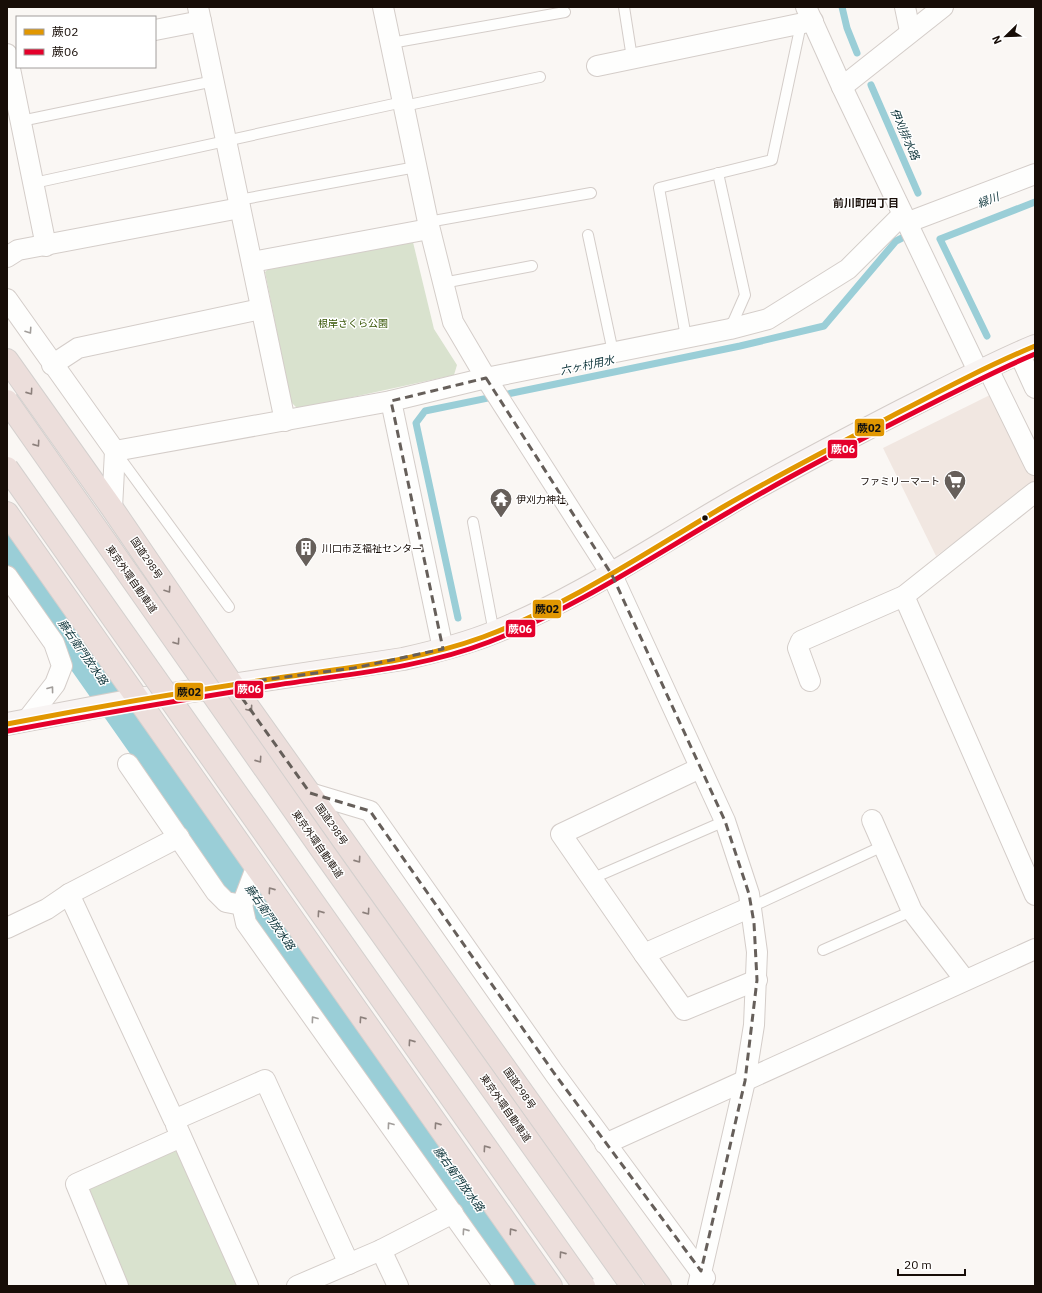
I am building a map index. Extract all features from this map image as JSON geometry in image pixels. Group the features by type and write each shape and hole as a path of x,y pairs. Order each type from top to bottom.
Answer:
{"highway":[{"name":"国道298号","path":"7,360 112,508 232,684 660,1286"},
{"name":"東京外環自動車道","path":"7,401 324,853 632,1286"},
{"path":"7,468 584,1286"},
{"path":"7,513 551,1286"}],"main road":[{"path":"17,722 139,699 232,684 354,668 403,659 443,649 494,633 564,601 612,575 775,477 983,369 1027,349"}],"street":[{"path":"383,7 428,226 453,322 486,378 612,575 725,822 741,868 751,907 757,952 754,1025 745,1080 703,1281"},
{"path":"905,7 910,31"},
{"path":"856,75 942,7"},
{"path":"156,30 200,14 285,421"},
{"path":"597,66 807,17 856,75 904,219 1035,465"},
{"path":"10,59 46,246"},
{"path":"114,451 391,401 486,378 730,329 768,319 848,270 904,219 1035,174"},
{"path":"7,257 18,250 46,246 240,204"},
{"path":"252,262 428,226"},
{"path":"7,299 114,451 112,508"},
{"path":"52,365 78,348 261,309"},
{"path":"1027,349 1035,388"},
{"path":"391,401 443,649"},
{"path":"810,681 798,648 801,641 904,596 1035,492"},
{"path":"7,576 54,643 62,666 55,684 17,722"},
{"path":"904,596 1035,895"},
{"path":"128,764 216,892 226,902 242,905"},
{"path":"700,768 561,834 684,1010 757,980"},
{"path":"310,793 370,811 703,1281"},
{"path":"872,820 912,911 965,980"},
{"path":"7,928 47,909 69,894 178,837"},
{"path":"256,868 242,905 246,923 504,1286"},
{"path":"69,894 178,1128 248,1286"},
{"path":"644,954 751,907"},
{"path":"605,1144 965,980 1030,956"},
{"path":"118,1286 76,1184 265,1080 349,1264"},
{"path":"297,1286 381,1250 453,1213"},
{"path":"381,1250 398,1286"}],"lane":[{"path":"624,7 632,58"},
{"path":"390,43 565,12"},
{"path":"686,337 659,188 772,160 807,17"},
{"path":"34,183 403,104 540,77"},
{"path":"21,121 214,81"},
{"path":"240,204 416,167"},
{"path":"718,173 745,295 730,329"},
{"path":"428,226 591,192"},
{"path":"588,235 613,352"},
{"path":"443,283 532,266"},
{"path":"114,451 229,607"},
{"path":"473,522 494,633"},
{"path":"591,879 725,822"},
{"path":"751,907 884,846"},
{"path":"823,950 912,911"}],"highlighted area":[{"path":"486,378 612,575 725,821 749,894 754,923 757,980 745,1081 701,1271 554,1073 370,811 310,793 232,684 354,668 443,649 391,401"}],"shaded area":[{"path":"996,392 1035,477 1035,484 936,556 883,448"}],"green space":[{"name":"根岸さくら公園","path":"412,238 434,329 457,365 454,375 298,409 291,402 265,272 272,265"},
{"path":"171,1149 178,1152 239,1286 128,1286 88,1193 90,1186"}],"waterway":[{"name":"伊刈排水路","path":"842,7 847,28 857,53"},
{"name":"伊刈排水路","path":"871,85 918,193"},
{"name":"伊刈排水路","path":"987,336 940,239 1035,202"},
{"name":"六ヶ村用水","path":"458,618 416,423 425,411 740,346 824,326 896,241 910,234"},
{"name":"藤右衛門放水路","path":"7,544 280,932 536,1286"}],"transit line":[{"name":"蕨02","path":"7,724 172,694 378,663 431,653 483,637 546,610 606,577 785,472 962,380 1035,346"},
{"name":"蕨06","path":"8,731 210,696 384,669 438,658 489,642 551,614 611,582 821,460 1005,367 1035,354"}],"place":[{"name":"ファミリーマート","path":"955,500"},
{"name":"伊刈力神社","path":"501,518"},
{"name":"川口市芝福祉センター","path":"306,568"}],"district":[{"name":"前川町四丁目","path":"866,203"}],"water label":[{"name":"緑川","path":"988,200"}]}
